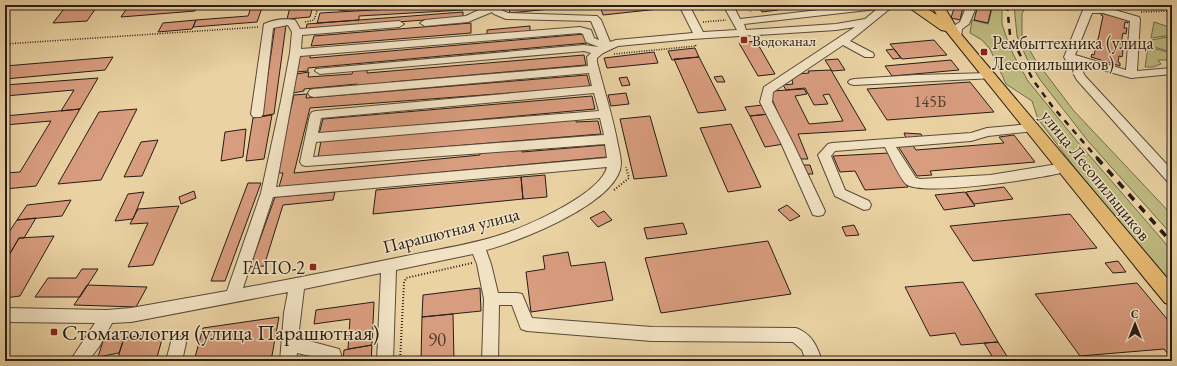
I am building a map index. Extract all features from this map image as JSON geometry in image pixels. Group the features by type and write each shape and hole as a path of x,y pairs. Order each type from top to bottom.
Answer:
{"main road":[{"path":"914,5 931,5"},
{"path":"914,5 927,12 956,36"},
{"path":"937,5 956,36"},
{"name":"улица Лесопильщиков","path":"956,36 1172,297"}],"street":[{"path":"341,7 378,5"},
{"path":"684,5 696,37"},
{"path":"728,5 740,27"},
{"path":"799,5 805,14"},
{"path":"956,36 957,27 964,24 972,5"},
{"path":"425,23 468,19 494,6 497,12 506,16 593,18 596,20 606,51"},
{"path":"268,193 620,163 604,114 593,69 592,56 606,51 616,43 696,37 805,14 851,7 889,6"},
{"path":"818,211 787,142 766,102 768,90 843,41 889,6"},
{"path":"1069,57 1088,10 1104,10 1135,19 1131,75"},
{"path":"233,297 268,193 287,101 295,53 297,32 291,22 268,26 257,114"},
{"path":"740,27 836,27 868,22"},
{"path":"297,32 399,24"},
{"path":"295,53 580,30 587,32 590,40 606,51"},
{"path":"843,41 869,55"},
{"path":"320,72 584,48 606,51"},
{"path":"1069,57 1131,75 1172,71"},
{"path":"1069,57 1081,78 1172,178"},
{"path":"314,93 593,69"},
{"path":"1154,72 1172,76"},
{"path":"854,82 916,78 990,76"},
{"path":"599,89 316,115 306,162 611,139"},
{"path":"311,138 604,114"},
{"path":"864,205 840,193 824,155 832,147 971,137 987,132 1032,128"},
{"path":"888,143 911,181 919,184 990,180 1064,168"},
{"name":"Парашютная улица","path":"5,314 107,317 131,315 233,297 390,266 502,240 528,231 566,210 602,187 620,163"},
{"path":"477,246 483,261 492,299 490,361"},
{"path":"385,361 390,266"},
{"path":"288,361 291,344 292,313 297,284"},
{"path":"492,299 517,299 527,324 652,334 796,335 809,346 814,361"},
{"path":"78,361 93,342 107,317"},
{"path":"174,361 178,343"},
{"path":"291,344 333,354 332,361"}],"path":[{"path":"1135,19 1136,13 1172,11"},
{"path":"5,44 268,26"},
{"path":"606,51 696,46 696,37"},
{"path":"611,192 629,178 620,163"},
{"path":"400,361 404,283 406,278 483,261"}],"shaded area":[{"path":"993,5 1002,5 1002,24 1007,39 1013,54 1028,81 1076,140 1172,251 1172,286 1075,168 1038,119 1032,101 1006,84 990,49 982,40 970,33 972,20 988,24"},
{"path":"1014,5 1026,5 1022,14 1022,37 1036,61 1074,111 1172,215 1172,235 1088,141 1041,81 1027,59 1017,36"},
{"path":"1154,22 1172,28 1172,35 1151,38"},
{"path":"1172,36 1172,52 1150,46 1152,40"},
{"path":"1148,47 1172,53 1172,60 1158,60 1161,64 1153,67 1145,67"}],"building":[{"path":"67,5 98,5 87,21 53,23"},
{"path":"129,5 198,5 195,11 121,17"},
{"path":"252,5 263,5 257,22 193,27 196,20 248,16"},
{"path":"463,5 463,10 359,16 359,20 317,23 320,13"},
{"path":"508,5 590,5 510,13"},
{"path":"667,5 668,8 603,15 600,6"},
{"path":"696,5 713,5 715,8 701,10"},
{"path":"757,5 774,5 778,10 762,12"},
{"path":"955,5 966,5 966,7 963,7 960,20 951,18"},
{"path":"978,5 992,5 988,23 974,20"},
{"path":"313,6 310,17 287,19 290,7"},
{"path":"463,12 463,17 306,29 307,24"},
{"path":"1101,13 1128,20 1128,23 1125,22 1124,28 1127,28 1126,34 1123,33 1120,49 1123,51 1122,57 1119,56 1118,62 1120,63 1120,66 1091,57 1092,54 1094,55 1099,35 1103,16"},
{"path":"196,20 192,29 158,32 163,23"},
{"path":"471,23 471,33 311,46 314,36"},
{"path":"286,25 274,114 262,116 275,26"},
{"path":"530,26 530,31 487,35 487,30"},
{"path":"585,34 587,43 308,68 308,71 296,72 299,56 310,55 310,58"},
{"path":"934,40 947,55 902,59 890,44"},
{"path":"756,41 775,74 758,76 739,43"},
{"path":"695,48 699,57 672,60 668,51"},
{"path":"894,49 901,58 893,59 886,50"},
{"path":"654,52 658,63 607,68 604,58"},
{"path":"584,55 586,65 391,82 391,84 357,86 357,84 304,89 304,91 293,93 296,74 309,72 308,77 352,74 353,71 367,70 367,73"},
{"path":"113,57 105,70 5,79 5,66"},
{"path":"699,57 726,110 698,113 674,59"},
{"path":"838,59 845,70 832,71 825,60"},
{"path":"951,60 959,70 892,76 885,66"},
{"path":"831,70 866,130 798,134 808,159 797,159 772,99 772,91 804,89 807,94 795,96 809,124 843,121 829,94 823,95 828,104 814,105 805,88 786,90 783,85 793,84 792,80 797,74 809,73 808,71"},
{"path":"587,75 590,87 310,108 294,173 480,155 480,153 522,150 522,152 605,145 608,157 279,187 283,173 276,173 294,95 307,94 306,98"},
{"path":"722,76 725,82 717,82 714,77"},
{"path":"627,77 630,85 622,86 619,78"},
{"path":"98,78 80,109 61,111 74,90 5,96 5,85"},
{"path":"970,82 994,112 887,120 867,89"},
{"path":"626,93 629,104 611,106 608,95"},
{"path":"592,96 595,109 319,134 323,119"},
{"path":"763,105 769,114 750,116 745,107"},
{"path":"80,109 36,186 5,189 5,173 20,172 51,121 5,125 5,116"},
{"path":"137,109 101,180 58,184 99,112"},
{"path":"769,114 784,144 765,147 750,116"},
{"path":"272,115 264,159 246,161 253,118"},
{"path":"650,116 667,176 634,179 620,119"},
{"path":"576,120 576,122 598,121 601,134 318,157 321,141"},
{"path":"731,124 761,187 728,192 700,128"},
{"path":"246,129 243,157 221,161 225,132"},
{"path":"904,133 921,134 923,138 906,138"},
{"path":"1014,135 1035,162 930,171 932,175 917,176 898,146 912,144 916,150 1004,143 999,137"},
{"path":"158,140 142,176 124,177 141,142"},
{"path":"889,153 908,187 865,190 855,171 840,172 833,156"},
{"path":"801,165 810,165 813,174 805,174"},
{"path":"545,175 547,197 523,199 521,177"},
{"path":"521,177 523,199 373,214 376,190"},
{"path":"248,183 261,183 225,281 211,281"},
{"path":"1004,187 1013,199 974,204 966,192"},
{"path":"194,191 196,198 181,204 179,197"},
{"path":"144,192 133,219 115,221 128,194"},
{"path":"335,192 333,200 283,205 264,266 250,267 275,197"},
{"path":"965,192 975,206 944,210 935,195"},
{"path":"71,200 62,216 17,220 27,205"},
{"path":"787,205 800,216 790,221 778,210"},
{"path":"179,206 153,265 128,267 148,223 130,224 138,209"},
{"path":"604,211 612,220 598,227 590,218"},
{"path":"1070,214 1097,248 973,261 950,226"},
{"path":"36,218 24,238 19,238 5,262 5,238 17,220"},
{"path":"683,223 687,234 647,239 644,228"},
{"path":"854,225 859,235 846,236 842,227"},
{"path":"54,236 20,296 5,298 5,262 19,238"},
{"path":"768,241 791,294 661,313 645,258"},
{"path":"568,252 571,266 605,262 613,300 531,312 526,272 545,269 543,256"},
{"path":"1118,261 1126,272 1113,273 1105,263"},
{"path":"82,269 98,269 80,297 35,297 48,278 76,278"},
{"path":"963,282 998,342 961,345 955,333 930,336 905,287"},
{"path":"1137,283 1172,325 1172,359 1164,349 1080,356 1035,294"},
{"path":"87,285 147,287 136,307 74,305"},
{"path":"480,288 481,311 422,317 423,295"},
{"path":"374,302 372,345 348,349 350,319 314,324 316,310"},
{"path":"453,314 454,361 421,361 422,317"},
{"path":"279,317 271,361 194,361 203,328"},
{"path":"164,332 156,361 117,361 124,338"},
{"path":"124,338 119,353 98,357 103,341"},
{"path":"998,342 1010,361 995,361 984,343"},
{"path":"372,345 371,361 343,361 344,350"}],"railway":[{"path":"1007,5 1010,35 1033,80 1052,106 1098,159"},
{"path":"1097,158 1172,243"}],"place":[{"name":"Водоканал","path":"744,40"},
{"name":"Рембыттехника (улица Лесопильщиков)","path":"984,52"},
{"name":"ГАПО-2","path":"313,267"},
{"name":"Стоматология (улица Парашютная)","path":"54,332"}]}
